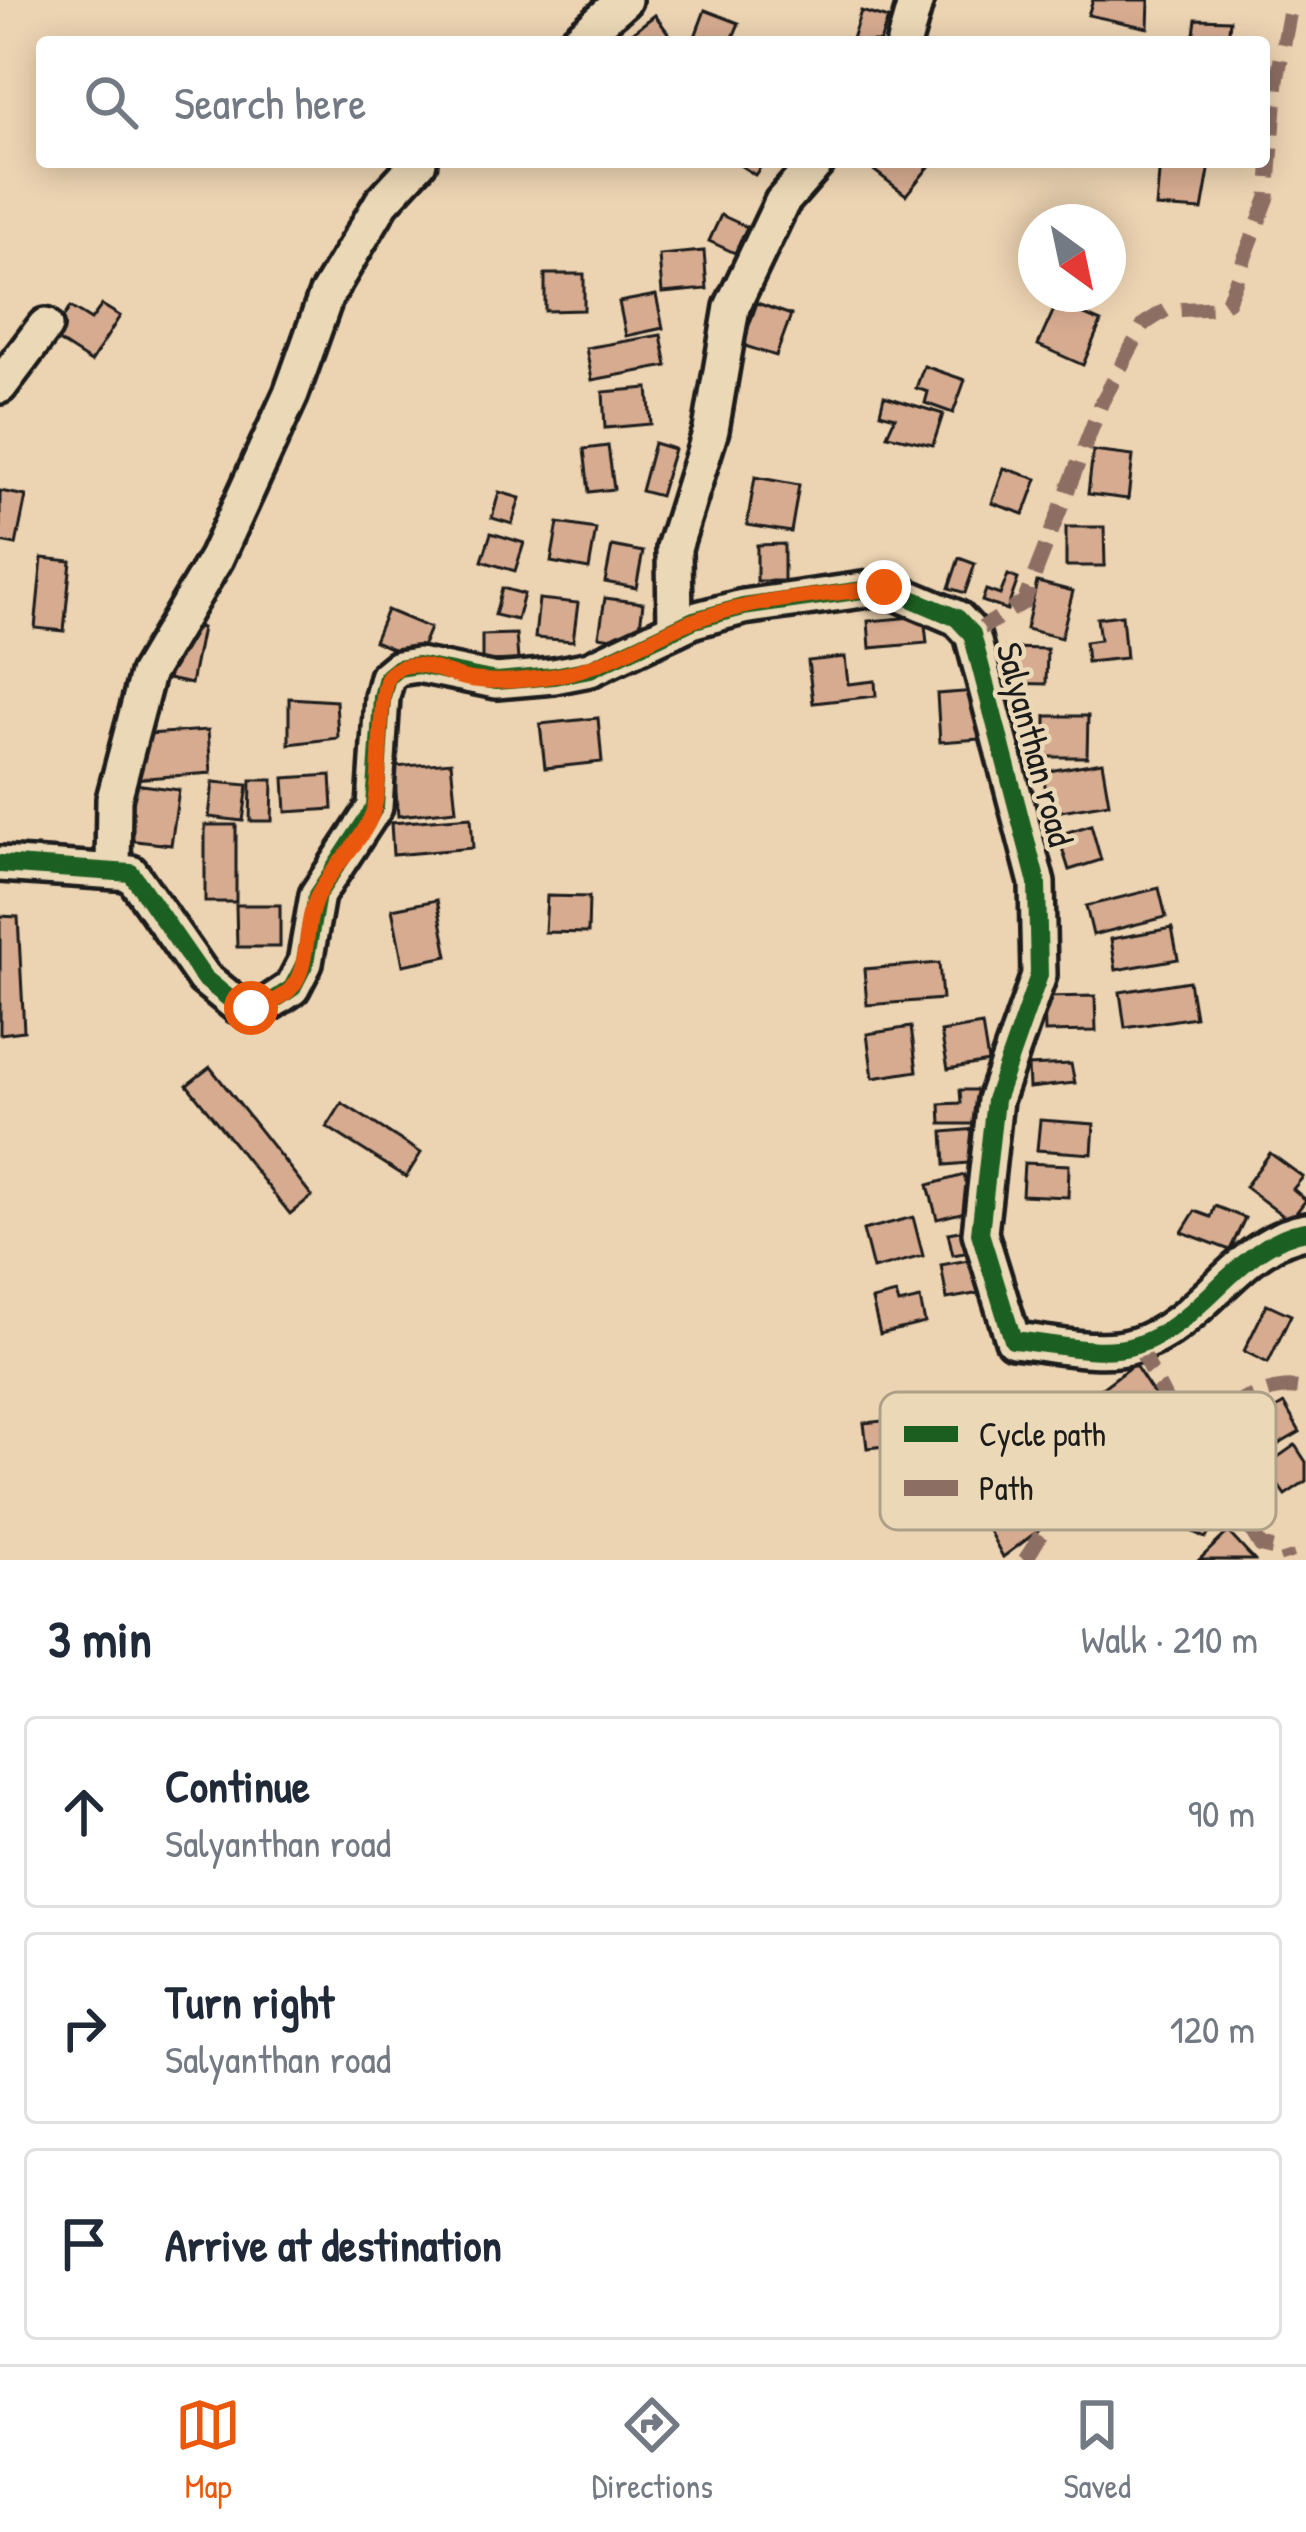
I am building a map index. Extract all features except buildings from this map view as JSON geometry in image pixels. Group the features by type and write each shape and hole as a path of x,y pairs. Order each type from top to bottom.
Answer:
{"street":[{"path":"583,36 623,0"},
{"path":"906,36 916,0"},
{"path":"0,864 29,869 113,868 114,799 147,674 216,558 291,394 326,296 382,202 413,168"},
{"path":"675,629 674,548 711,430 732,308 782,202 812,168"},
{"path":"0,386 45,326"},
{"name":"Salyanthan road","path":"113,868 140,884 188,959 225,996 251,1008 278,1000 304,963 317,895 375,807 387,677 398,668 418,665 482,680 554,676 590,669 675,629 743,607 884,587 957,618 972,634 1037,883 1040,975 995,1100 980,1233 1013,1340 1107,1349 1138,1345 1209,1301 1248,1260 1283,1234 1306,1231"}],"marked path":[{"path":"972,634 1024,602 1102,402 1144,324 1166,310 1218,308 1228,301 1268,197 1277,80 1292,0"},
{"path":"1138,1345 1162,1392"},
{"path":"1266,1392 1306,1390"},
{"path":"1025,1560 1043,1530"},
{"path":"1251,1530 1261,1546 1285,1551 1288,1560"}],"cycle path":[{"path":"0,864 131,873 204,978 237,1005 265,1006 292,988 305,963 317,895 375,807 382,697 387,677 398,668 418,665 496,681 554,676 590,669 694,620 743,607 884,587 957,618 972,634 1037,883 1039,975 995,1100 980,1233 1013,1340 1091,1349 1136,1345 1181,1320 1261,1250 1306,1231"}],"route":[{"path":"251,1008 266,1006 292,988 304,963 317,895 367,826 382,764 382,697 387,677 398,668 418,665 468,679 496,681 554,676 590,669 694,620 743,607 884,587"}]}
